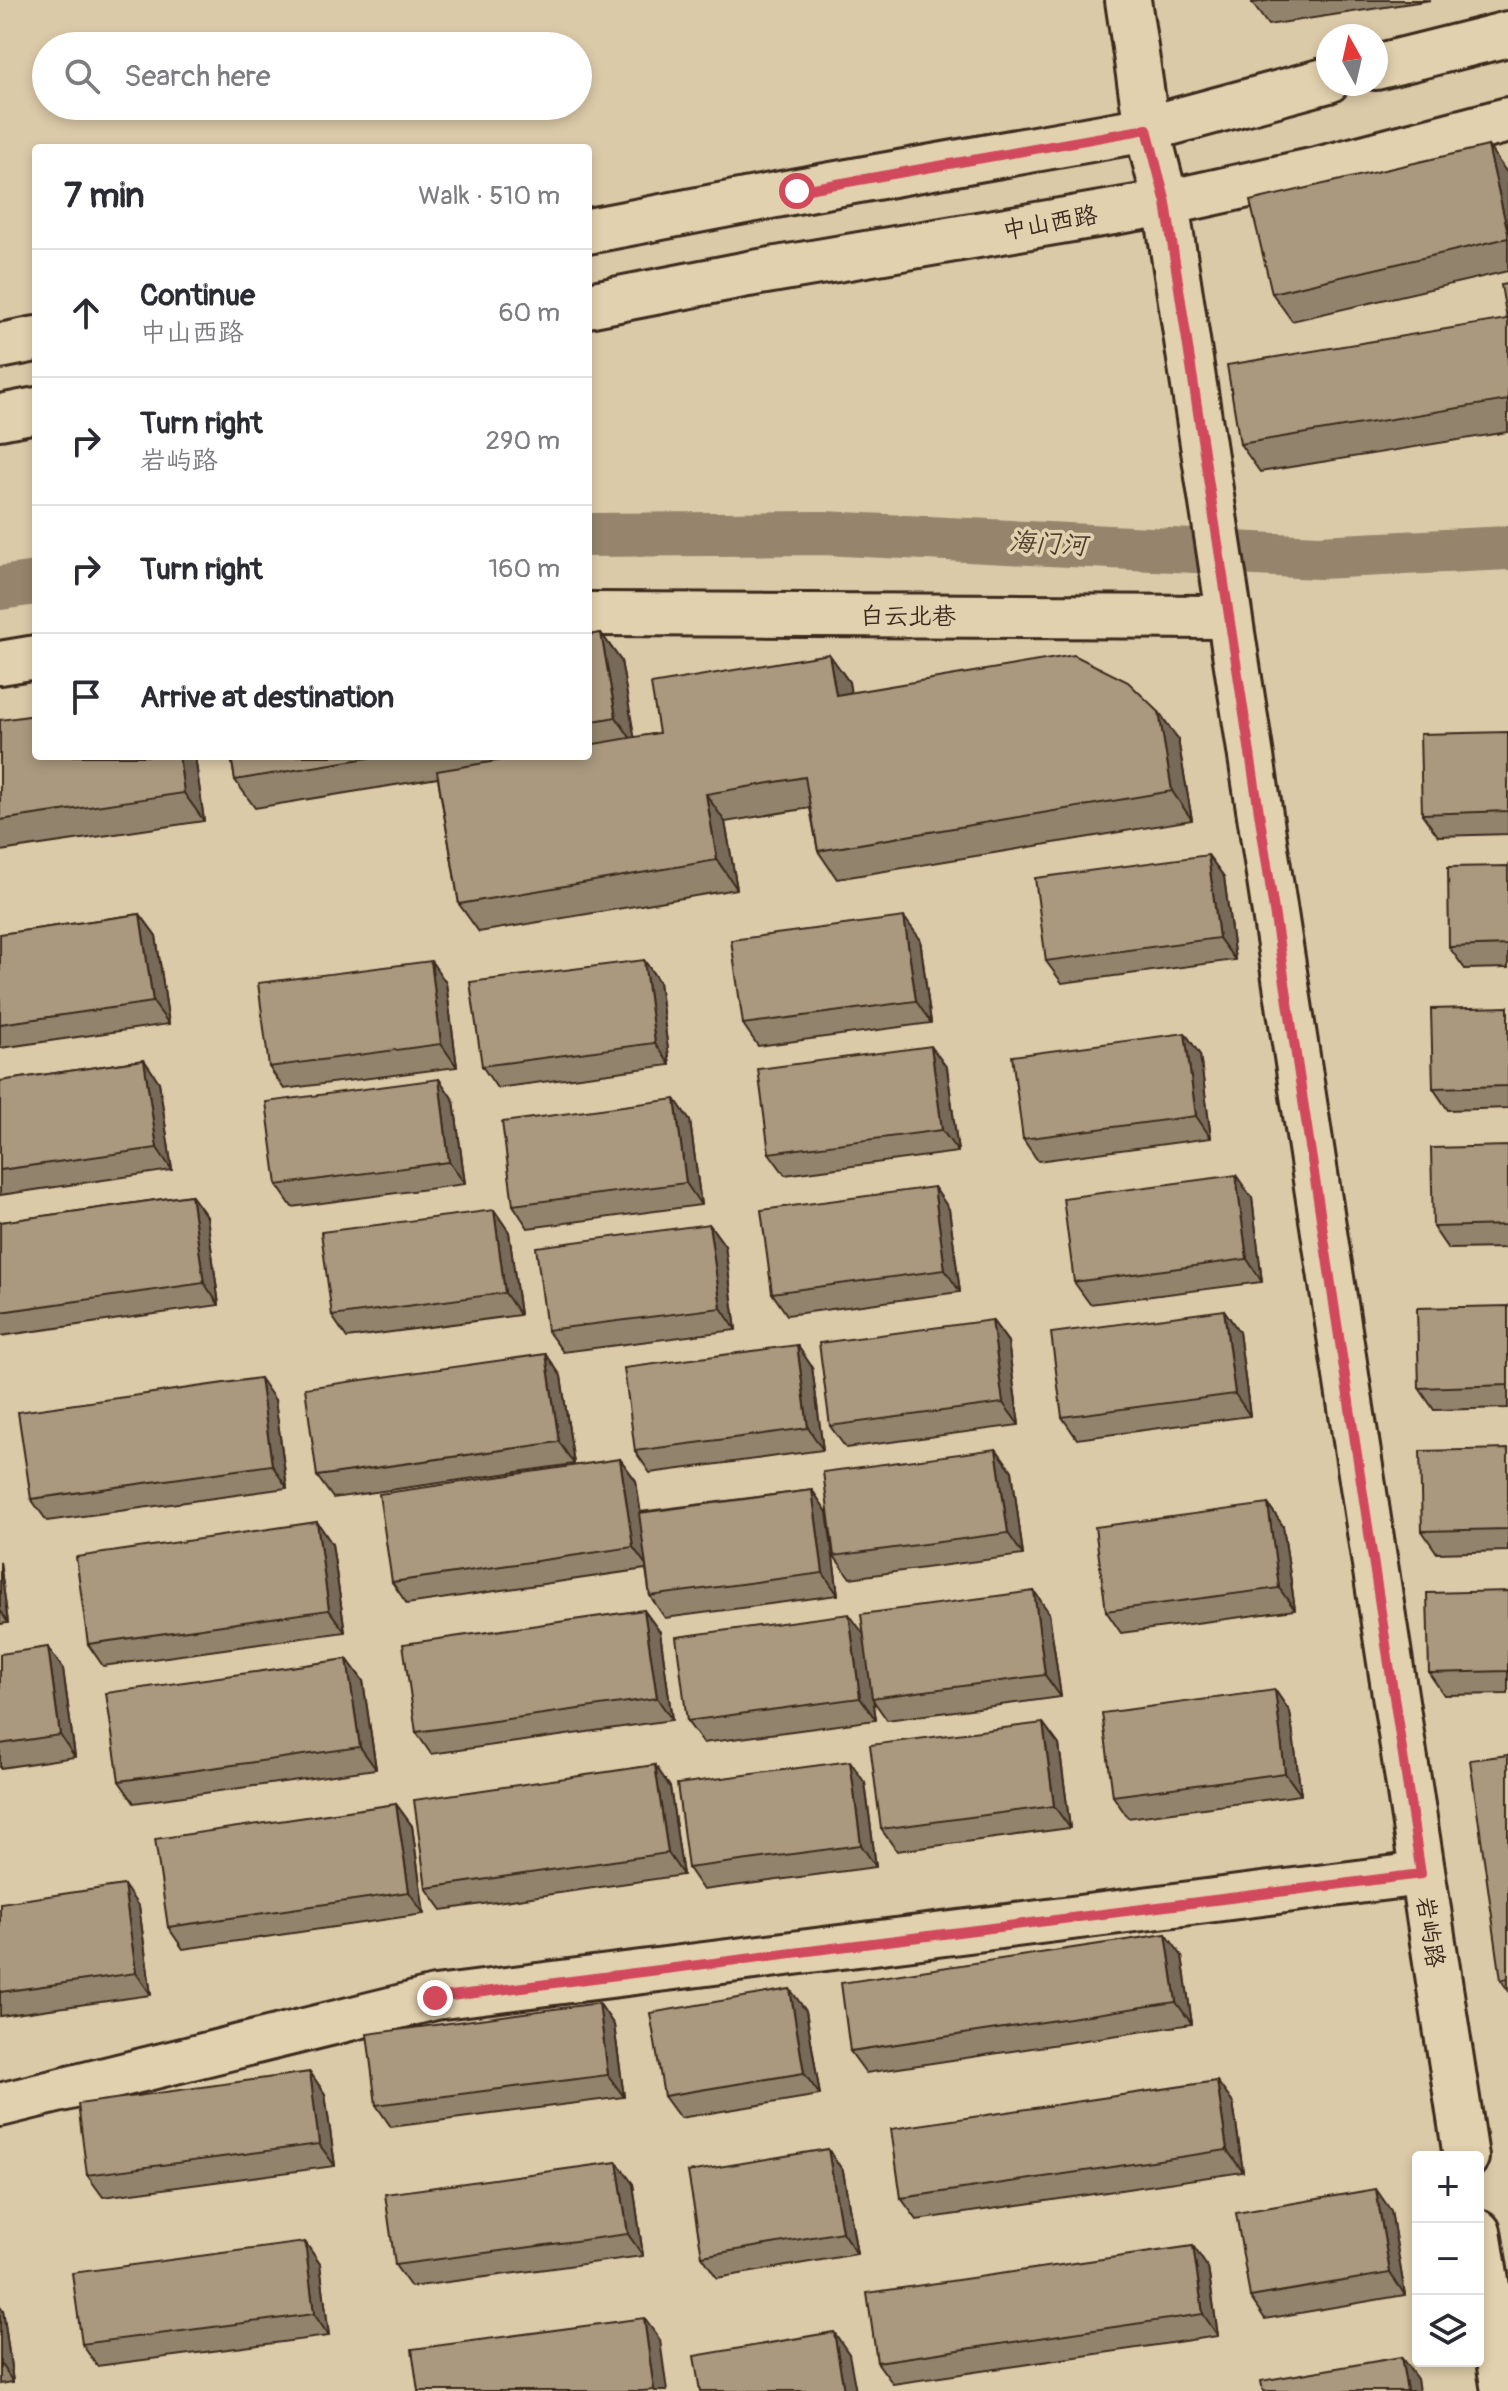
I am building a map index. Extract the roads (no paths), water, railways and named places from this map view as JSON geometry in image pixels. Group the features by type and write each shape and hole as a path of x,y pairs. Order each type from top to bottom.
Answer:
{"street":[{"name":"岩屿路","path":"1128,0 1147,129 1166,203 1465,2151"},
{"path":"1388,64 1508,34"},
{"path":"592,230 1147,129 1316,83"},
{"name":"中山西路","path":"592,304 748,274 1166,203 1321,169 1508,120"},
{"path":"0,346 32,340"},
{"path":"0,417 32,411"},
{"name":"白云北巷","path":"592,614 1228,616"},
{"path":"0,663 32,658"},
{"path":"0,2105 435,1998 1421,1874"},
{"path":"1484,2269 1504,2391"}],"waterway":[{"name":"海门河","path":"592,535 823,533 1319,557 1508,548"},
{"name":"海门河","path":"0,588 32,584"}]}
